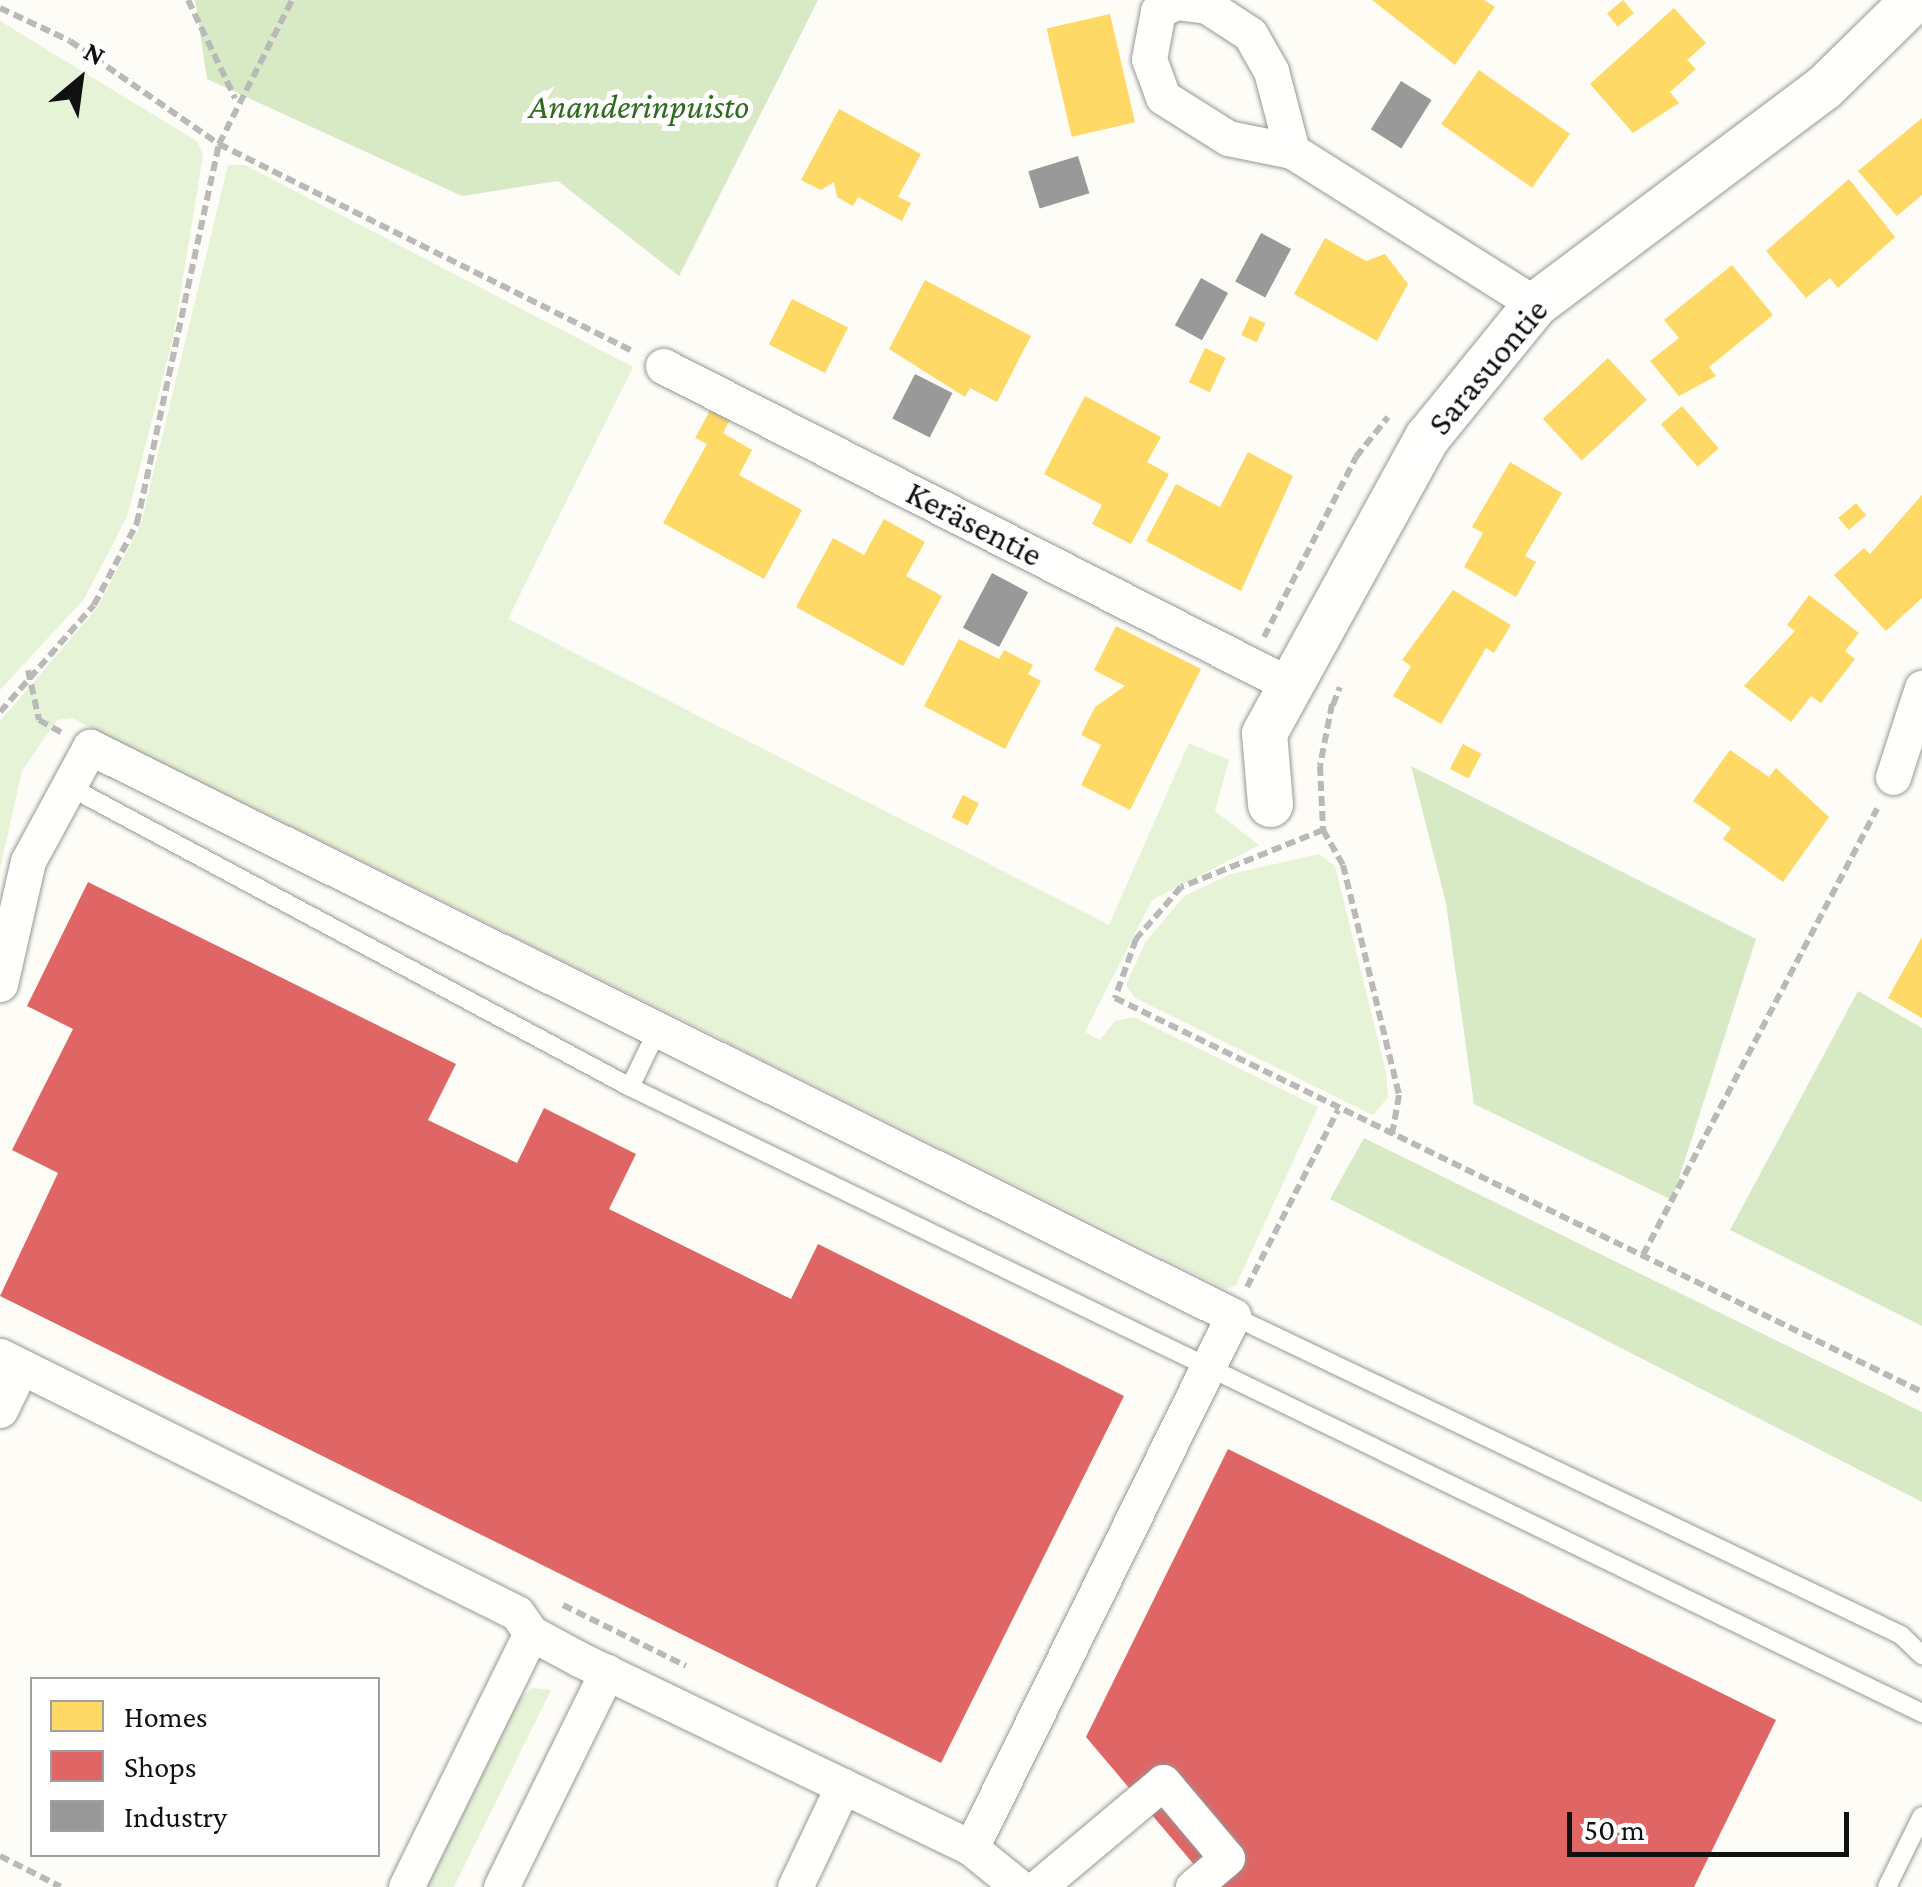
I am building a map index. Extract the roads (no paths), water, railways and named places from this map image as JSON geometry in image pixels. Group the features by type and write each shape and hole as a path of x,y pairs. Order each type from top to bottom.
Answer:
{"street":[{"name":"Sarasuontie","path":"1270,804 1264,732 1286,683 1427,437 1535,304 1823,88 1913,0"},
{"path":"1292,151 1271,71 1250,34 1207,6 1176,2 1158,11 1149,59 1163,96 1228,138 1292,151 1535,304"},
{"name":"Keräsentie","path":"662,366 1286,683"},
{"path":"1894,777 1922,688"},
{"path":"0,984 28,860 90,747 1232,1316 972,1848"},
{"path":"0,1410 11,1362 517,1612 532,1634 607,1672 972,1848 1018,1887"},
{"path":"406,1887 532,1634"},
{"path":"502,1887 607,1672"},
{"path":"1038,1887 1163,1782 1227,1858 1193,1887"},
{"path":"794,1887 844,1786"}],"lane":[{"path":"68,786 630,1087 1922,1713"},
{"path":"630,1087 658,1030"},
{"path":"1232,1316 1901,1635 1922,1655"},
{"path":"1887,1887 1922,1816"}],"park label":[{"name":"Ananderinpuisto","path":"639,107"}]}
